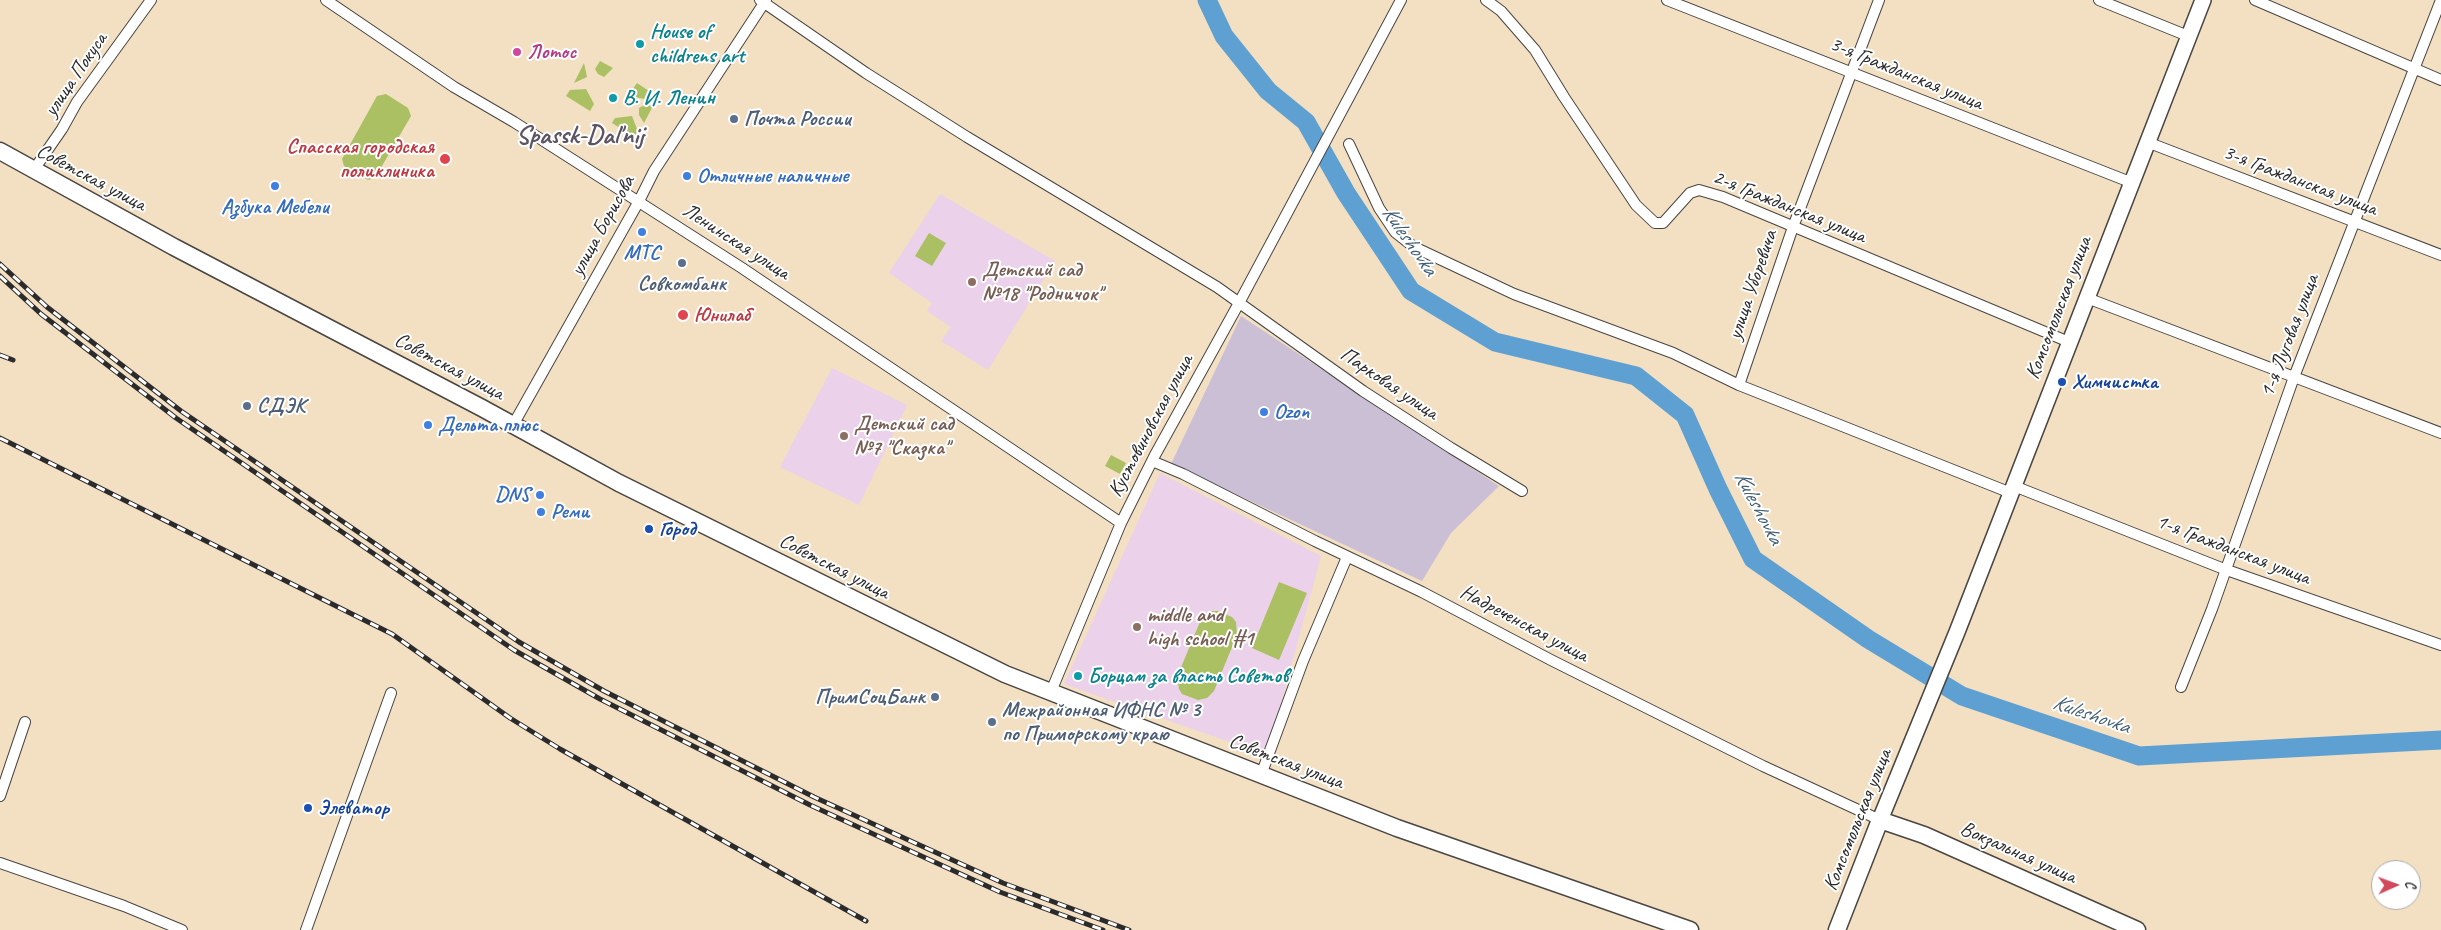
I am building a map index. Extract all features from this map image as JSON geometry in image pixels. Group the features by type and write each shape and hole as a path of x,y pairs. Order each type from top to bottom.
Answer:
{"main road":[{"name":"Комсомольская улица","path":"1837,930 1957,632 2130,182 2203,0"},
{"name":"Советская улица","path":"0,151 33,171 619,483 777,563 1005,674 1050,694 1397,828 1690,930"},
{"name":"Вокзальная улица","path":"1880,820 1924,835 2137,930"}],"street":[{"name":"улица Покуса","path":"33,171 82,95 150,0"},
{"name":"Ленинская улица","path":"326,0 454,87 514,122 639,201 857,344 1120,523"},
{"name":"Кустовиновская улица","path":"1050,694 1120,523 1401,0"},
{"name":"2-я Гражданская улица","path":"1486,0 1502,11 1535,50 1564,97 1636,204 1655,223 1663,223 1690,193 1699,190 1723,197 2069,342"},
{"name":"3-я Гражданская улица","path":"1667,0 2130,182"},
{"name":"улица Уборевича","path":"1739,385 1793,227 1878,0"},
{"path":"2099,0 2188,36"},
{"path":"2255,0 2441,80"},
{"name":"1-я Луговая улица","path":"2181,687 2212,609 2224,569 2294,377 2441,0"},
{"name":"улица Борисова","path":"513,425 654,171 764,1"},
{"name":"Парковая улица","path":"764,1 866,73 967,138 1180,265 1239,303 1364,391 1451,448 1522,490"},
{"name":"3-я Гражданская улица","path":"2147,142 2441,254"},
{"name":"1-я Гражданская улица","path":"1349,144 1379,208 1395,232 1407,243 1507,291 1673,353 1739,385 2012,490 2224,569 2441,645"},
{"path":"2087,298 2441,433"},
{"name":"Надреченская улица","path":"1152,461 1183,474 1347,557 1422,592 1551,660 1763,766 1880,820"},
{"path":"1261,775 1303,661 1347,557"},
{"path":"306,930 391,694"},
{"path":"0,796 25,722"},
{"path":"0,863 124,906 182,930"}],"shaded area":[{"name":"Детский сад №18 \"Родничок\"","path":"940,194 1055,261 988,370 941,341 951,327 927,311 932,303 889,273"},
{"path":"1241,316 1499,486 1451,533 1422,581 1171,464"},
{"name":"Детский сад №7 \"Сказка\"","path":"832,368 907,405 859,505 780,467"},
{"path":"1160,473 1321,556 1267,755 1064,684"}],"green space":[{"path":"600,61 613,68 604,77 598,74 595,69"},
{"path":"584,63 587,77 574,83"},
{"path":"637,83 649,91 644,99 635,97 632,90"},
{"path":"586,89 594,104 590,111 566,96 570,90"},
{"path":"386,94 408,108 411,116 375,178 368,180 344,166 342,159 377,96"},
{"path":"648,103 653,106 644,123 639,115 639,108"},
{"path":"632,116 639,134 636,138 612,123 615,118"},
{"path":"929,233 946,243 932,266 915,256"},
{"path":"1111,455 1126,463 1120,474 1105,466"},
{"path":"1279,582 1307,593 1279,660 1252,648"},
{"path":"1209,611 1218,611 1232,617 1236,622 1237,635 1214,691 1207,698 1198,700 1182,694 1177,677 1202,617"}],"waterway":[{"name":"Kuleshovka","path":"1207,0 1224,36 1268,91 1306,122 1346,193 1411,291 1495,342 1636,376 1685,415 1718,489 1753,559 1868,639 1962,696 2139,756 2441,740"}],"railway":[{"path":"0,264 47,307 181,411 519,642 604,691 814,797 1003,883 1129,930"},
{"path":"0,276 41,314 176,418 514,650 600,699 810,805 1000,892 1103,930"},
{"path":"0,355 13,360"},
{"path":"0,438 392,634 510,718 560,749 866,921"}],"place":[{"name":"House of childrens art","path":"640,44"},
{"name":"Лотос","path":"517,52"},
{"name":"В. И. Ленин","path":"613,98"},
{"name":"Почта России","path":"734,119"},
{"name":"Спасская городская поликлиника","path":"445,159"},
{"name":"Отличные наличные","path":"687,176"},
{"name":"Азбука Мебели","path":"275,186"},
{"name":"МТС","path":"642,232"},
{"name":"Совкомбанк","path":"682,263"},
{"name":"Детский сад №18 \"Родничок\"","path":"972,282"},
{"name":"Юнилаб","path":"683,315"},
{"name":"Химчистка","path":"2062,382"},
{"name":"СДЭК","path":"247,406"},
{"name":"Ozon","path":"1264,412"},
{"name":"Дельта плюс","path":"428,425"},
{"name":"Детский сад №7 \"Сказка\"","path":"844,436"},
{"name":"DNS","path":"540,495"},
{"name":"Реми","path":"541,512"},
{"name":"Город","path":"649,529"},
{"name":"middle and high school #1","path":"1137,627"},
{"name":"Борцам за власть Советов","path":"1078,676"},
{"name":"ПримСоцБанк","path":"935,697"},
{"name":"Межрайонная ИФНС № 3 по Приморскому краю","path":"992,722"},
{"name":"Элеватор","path":"308,808"}],"district":[{"name":"Spassk-Dal'nij","path":"580,136"}]}
